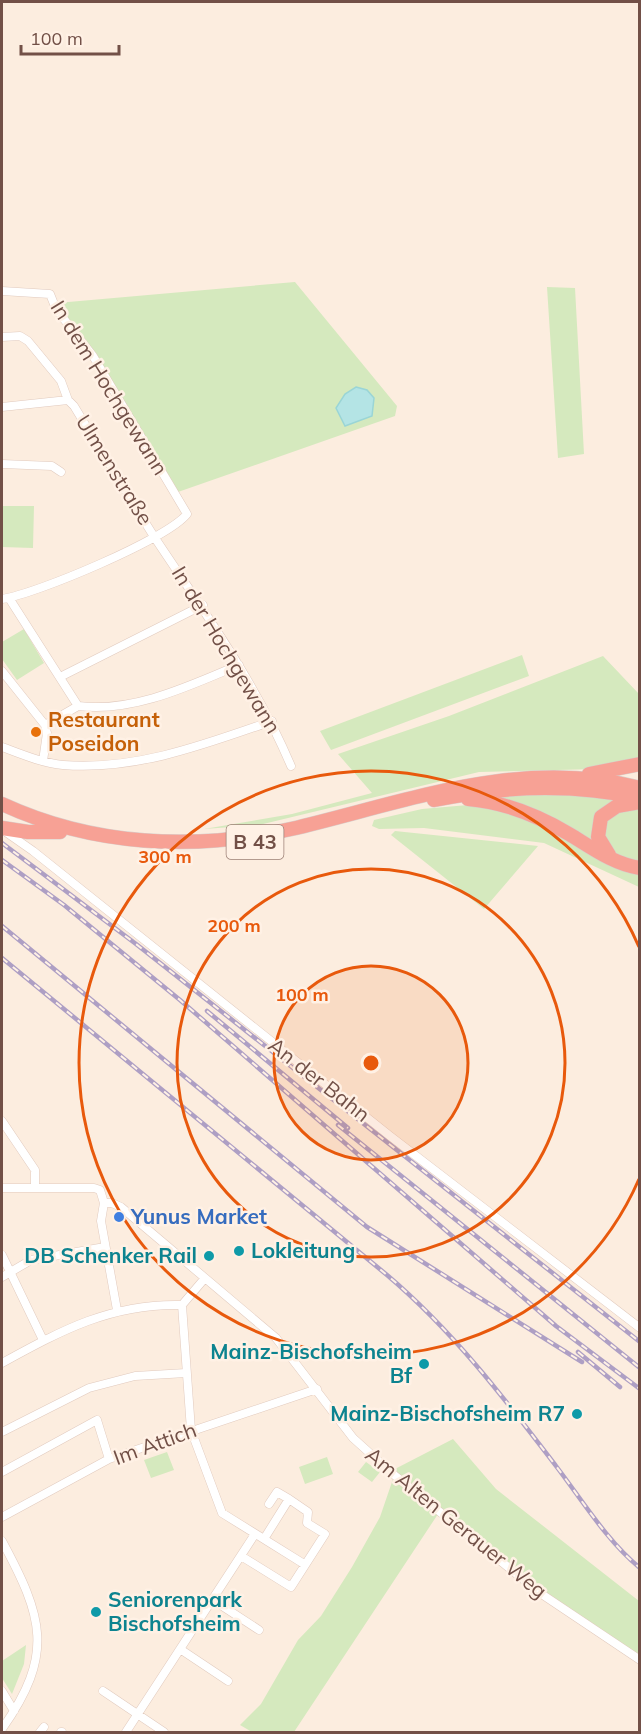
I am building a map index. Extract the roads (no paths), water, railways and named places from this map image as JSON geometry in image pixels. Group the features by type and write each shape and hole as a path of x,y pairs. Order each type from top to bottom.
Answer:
{"highway":[{"path":"562,777 639,764"},
{"name":"B 43","path":"2,804 57,825 99,835 141,841 206,842 291,829 458,786 511,779 562,777 612,782 639,788"},
{"name":"B 43","path":"2,811 60,832 131,847 219,847 293,835 446,798 503,789 551,787 599,791 639,800"},
{"path":"446,798 493,802 526,812 618,862 639,868"},
{"path":"618,862 599,842 599,822 611,809 639,800"},
{"path":"2,829 60,832"}],"street":[{"name":"In dem Hochgewann","path":"2,291 50,294 56,309 93,356 187,514 155,537"},
{"path":"2,337 20,336 28,342 61,381 68,400"},
{"name":"Ulmenstraße","path":"2,407 68,400 74,406 155,537"},
{"path":"2,464 52,466 61,472"},
{"path":"78,706 5,599 82,572 155,537"},
{"name":"In der Hochgewann","path":"155,537 203,605 239,665 272,721 291,766"},
{"path":"60,678 203,605"},
{"path":"45,725 78,706 90,708 148,700 239,665"},
{"path":"2,671 45,725 47,733 43,761"},
{"path":"2,747 43,761 63,765 133,760 186,751 272,721"},
{"name":"An der Bahn","path":"2,829 33,851 390,1136 639,1328"},
{"path":"2,1121 34,1170 35,1188 2,1188"},
{"name":"Am Alten Gerauer Weg","path":"35,1188 94,1188 100,1190 104,1203 112,1203 121,1207 276,1338 353,1438 416,1493 540,1593 639,1660"},
{"path":"104,1203 100,1214 117,1310"},
{"path":"2,1277 40,1258 105,1247"},
{"path":"2,1255 43,1340"},
{"path":"205,1278 182,1305 191,1430 222,1513 304,1564"},
{"path":"2,1363 43,1340 117,1310 150,1304 182,1305"},
{"path":"2,1432 89,1388 135,1376 186,1373"},
{"name":"Im Attich","path":"2,1517 109,1459 316,1389"},
{"path":"2,1472 98,1420 109,1459"},
{"path":"241,1556 291,1587 324,1534 307,1523 308,1512 277,1492 269,1504"},
{"path":"264,1539 289,1499"},
{"path":"126,1732 255,1534"},
{"path":"2,1541 32,1600 39,1628 33,1669 14,1711 2,1729"},
{"path":"213,1600 259,1630"},
{"path":"180,1649 228,1682"},
{"path":"2,1691 14,1711"},
{"path":"103,1691 164,1732"}],"water":[{"path":"356,387 367,390 374,398 372,416 345,426 336,408 345,394"}],"railway":[{"path":"2,843 136,944 640,1342"},
{"path":"2,860 64,905 180,1000 556,1326 640,1389"},
{"path":"2,926 367,1227 582,1362"},
{"path":"2,958 411,1296 477,1366 606,1533 640,1568"},
{"path":"207,1011 348,1128"},
{"path":"338,1125 640,1368"},
{"path":"578,1352 620,1387"}],"place":[{"name":"Restaurant Poseidon","path":"36,732"},
{"name":"Yunus Market","path":"119,1217"},
{"name":"Lokleitung","path":"239,1251"},
{"name":"DB Schenker Rail","path":"209,1256"},
{"name":"Mainz-Bischofsheim Bf","path":"424,1364"},
{"name":"Mainz-Bischofsheim R7","path":"577,1414"},
{"name":"Seniorenpark Bischofsheim","path":"96,1612"}]}
